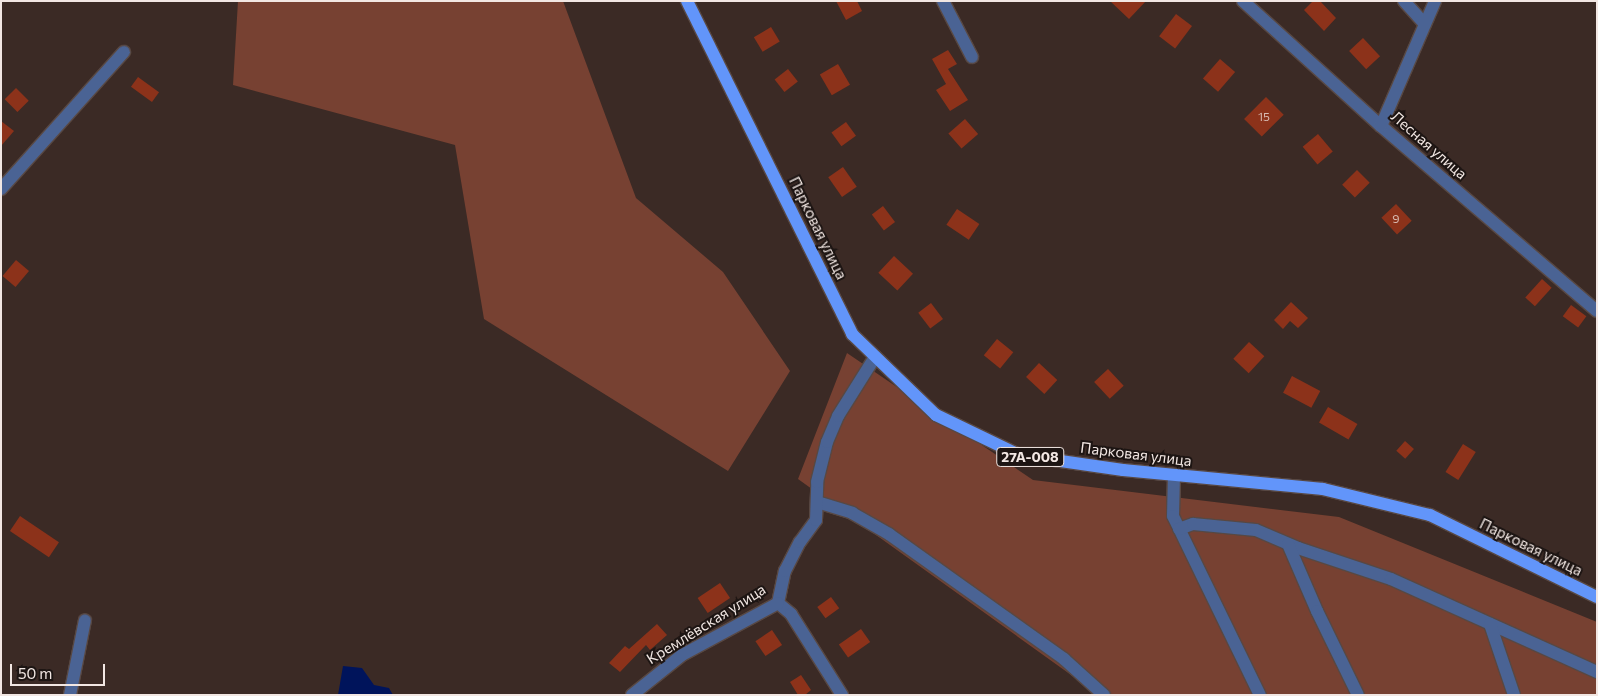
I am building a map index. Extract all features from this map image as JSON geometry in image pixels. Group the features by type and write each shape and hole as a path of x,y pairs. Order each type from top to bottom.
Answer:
{"main road":[{"name":"Парковая улица","path":"687,1 852,334 936,415 1019,455 1174,475 1323,490 1430,515 1597,597"}],"street":[{"path":"943,1 972,57"},
{"name":"Лесная улица","path":"1243,1 1381,126 1597,311"},
{"path":"1404,1 1425,24"},
{"path":"1381,126 1435,1"},
{"path":"1,189 124,52"},
{"name":"Кремлёвская улица","path":"632,695 682,656 778,603 785,571 800,542 816,520 817,482 827,442 838,416 876,357"},
{"path":"1174,475 1172,516 1260,695"},
{"path":"817,502 852,513 889,534 1064,659 1104,695"},
{"path":"1179,529 1193,524 1256,530 1288,544 1391,579 1597,672"},
{"path":"1288,544 1317,611 1358,695"},
{"path":"778,603 791,614 842,695"},
{"path":"70,695 85,620"},
{"path":"1490,624 1514,695"}],"shaded area":[{"path":"238,1 563,1 636,198 723,272 790,371 728,471 484,319 455,145 233,85"},
{"path":"847,353 1033,480 1339,517 1597,622 1597,695 1099,695 798,479"},
{"path":"343,666 362,668 374,685 389,688 393,695 338,695"}],"building":[{"path":"836,1 857,1 862,11 846,20"},
{"path":"1110,1 1146,1 1129,19"},
{"path":"1313,1 1320,1 1336,18 1324,31 1304,10"},
{"path":"1176,14 1192,26 1175,48 1159,36"},
{"path":"771,27 780,42 763,52 754,37"},
{"path":"1363,38 1380,56 1366,69 1349,51"},
{"path":"948,50 957,64 948,69 968,100 950,111 936,90 946,84 932,59"},
{"path":"1220,59 1235,72 1218,92 1203,79"},
{"path":"838,64 850,85 832,95 820,74"},
{"path":"788,69 798,82 784,92 775,79"},
{"path":"138,77 159,92 152,102 131,87"},
{"path":"16,88 29,101 17,112 5,99"},
{"path":"1266,97 1284,115 1262,137 1244,119"},
{"path":"965,119 978,134 962,149 948,133"},
{"path":"1,121 14,131 1,146"},
{"path":"846,122 856,136 841,146 831,133"},
{"path":"1318,134 1333,152 1317,164 1303,147"},
{"path":"843,167 857,187 842,197 828,177"},
{"path":"1357,170 1370,183 1355,198 1342,185"},
{"path":"1396,204 1412,221 1397,234 1381,218"},
{"path":"883,206 895,222 884,230 872,214"},
{"path":"957,209 979,224 969,240 946,225"},
{"path":"894,256 913,274 897,291 878,273"},
{"path":"16,260 29,271 16,287 3,276"},
{"path":"1542,279 1552,288 1535,306 1525,298"},
{"path":"1291,302 1308,318 1298,328 1290,321 1283,329 1274,320"},
{"path":"931,303 943,319 930,329 918,313"},
{"path":"1571,305 1586,316 1578,327 1563,316"},
{"path":"997,339 1013,352 1000,369 984,355"},
{"path":"1249,342 1264,356 1249,373 1233,359"},
{"path":"1039,363 1057,380 1044,394 1026,377"},
{"path":"1108,369 1124,386 1110,399 1094,382"},
{"path":"1292,376 1320,391 1311,408 1283,393"},
{"path":"1328,407 1357,424 1348,440 1319,423"},
{"path":"1405,441 1414,449 1405,459 1396,451"},
{"path":"1463,444 1476,452 1458,480 1446,472"},
{"path":"20,516 59,542 49,557 10,531"},
{"path":"720,583 730,598 708,613 698,598"},
{"path":"831,597 839,608 825,618 817,607"},
{"path":"657,624 667,635 650,650 646,645 620,672 609,663 625,646 629,649"},
{"path":"861,629 870,642 848,658 839,644"},
{"path":"772,630 782,645 765,656 755,641"},
{"path":"801,675 811,690 805,695 798,695 790,682"}]}
